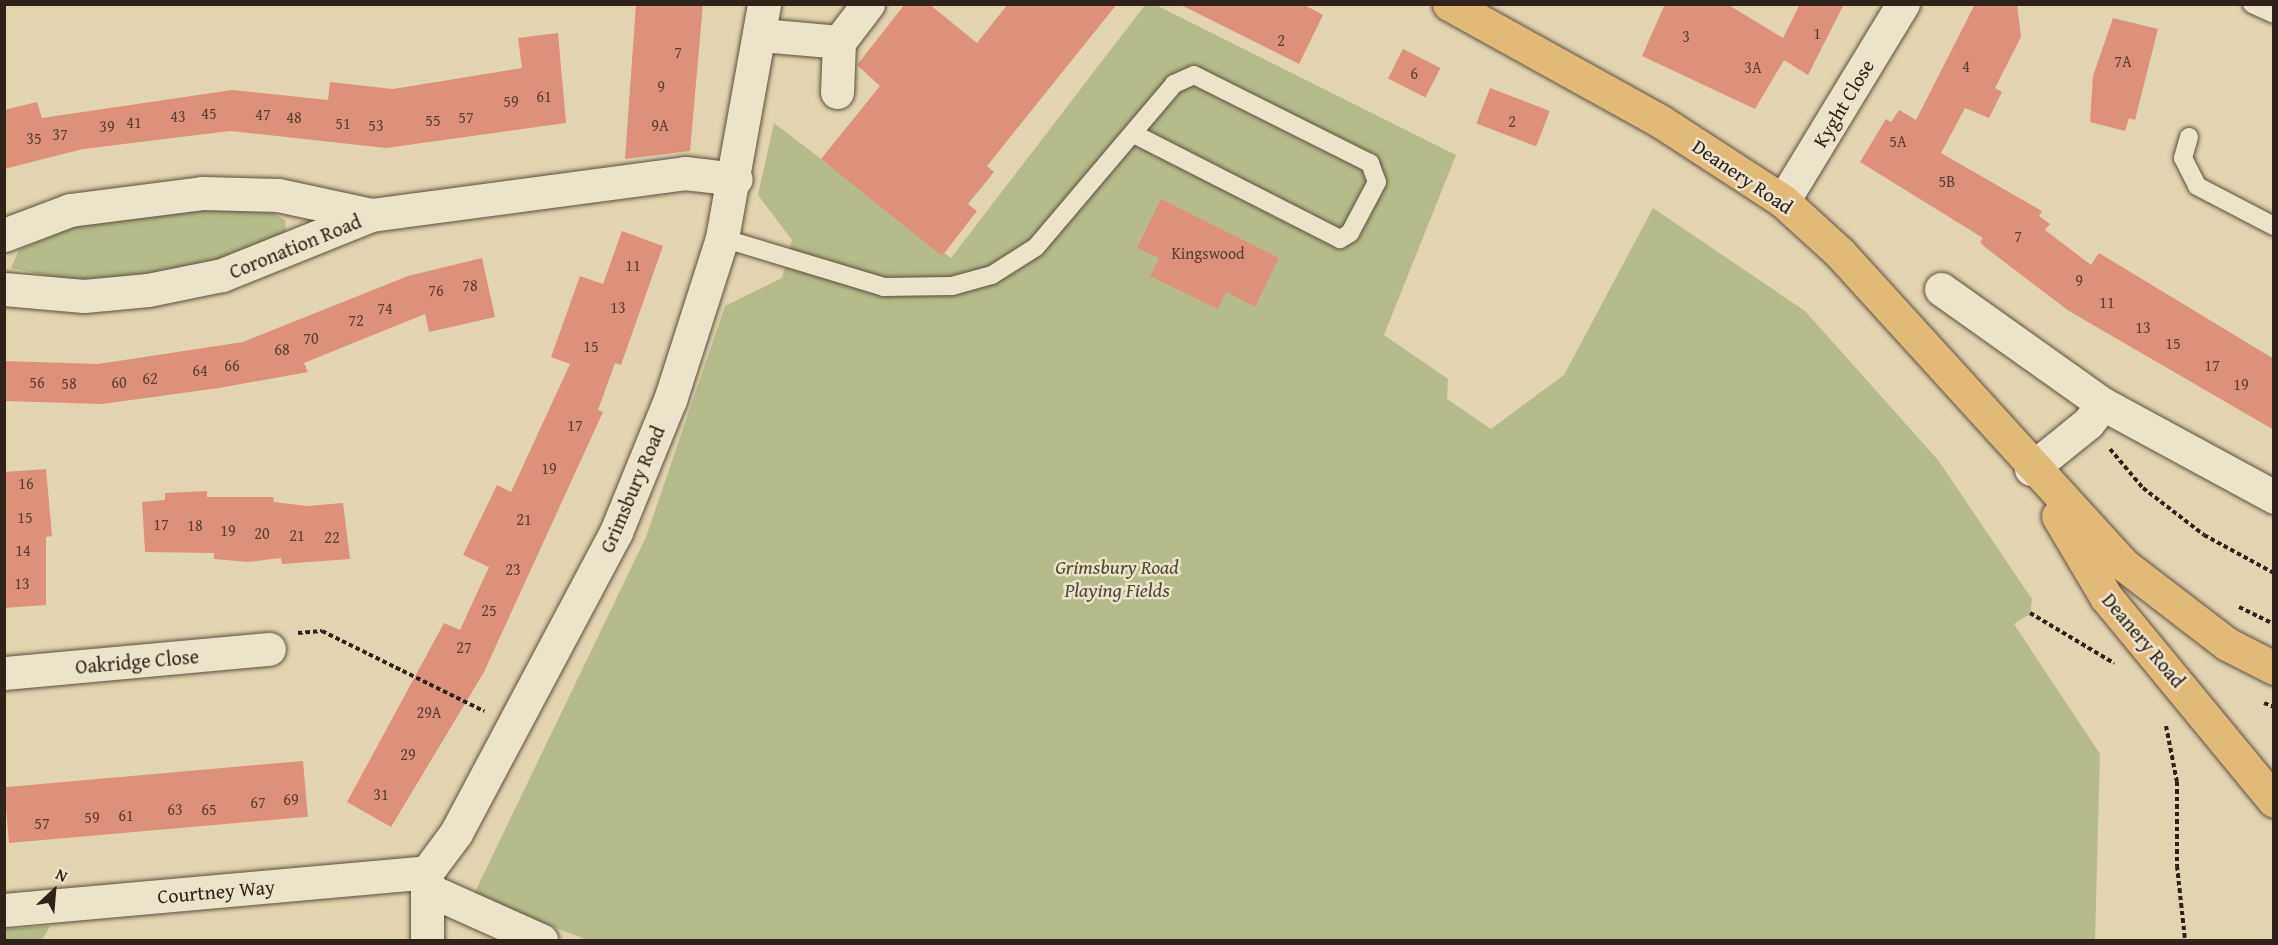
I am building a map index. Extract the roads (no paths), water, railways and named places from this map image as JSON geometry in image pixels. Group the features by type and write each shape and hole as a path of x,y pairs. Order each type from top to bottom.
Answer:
{"main road":[{"name":"Deanery Road","path":"1449,4 1660,121 1783,201 1840,253 2031,469 2124,565 2227,644 2274,668"},
{"name":"Deanery Road","path":"2031,469 2106,597 2274,801"}],"street":[{"path":"837,92 838,42 868,4"},
{"name":"Kyght Close","path":"1783,201 1903,4"},
{"path":"762,20 838,42"},
{"name":"Grimsbury Road","path":"428,881 616,532 670,400 722,238 736,179 762,20"},
{"name":"Coronation Road","path":"4,289 84,296 148,290 242,268 371,215 684,173 736,179"},
{"name":"Coronation Road","path":"4,235 70,210 201,192 278,195 371,215"},
{"path":"1941,289 2096,414 2274,497"},
{"path":"2031,469 2096,414"},
{"name":"Oakridge Close","path":"4,673 269,649"},
{"path":"426,940 428,881 541,940"},
{"name":"Courtney Way","path":"4,910 428,881"}],"lane":[{"path":"2252,4 2274,14"},
{"path":"722,238 884,287 952,286 992,275 1036,247 1174,84 1194,75 1370,163 1377,183 1350,233 1340,238 1134,134"},
{"path":"2189,137 2183,158 2198,186 2274,226"}],"park label":[{"name":"Grimsbury Road Playing Fields","path":"1117,578"}]}
